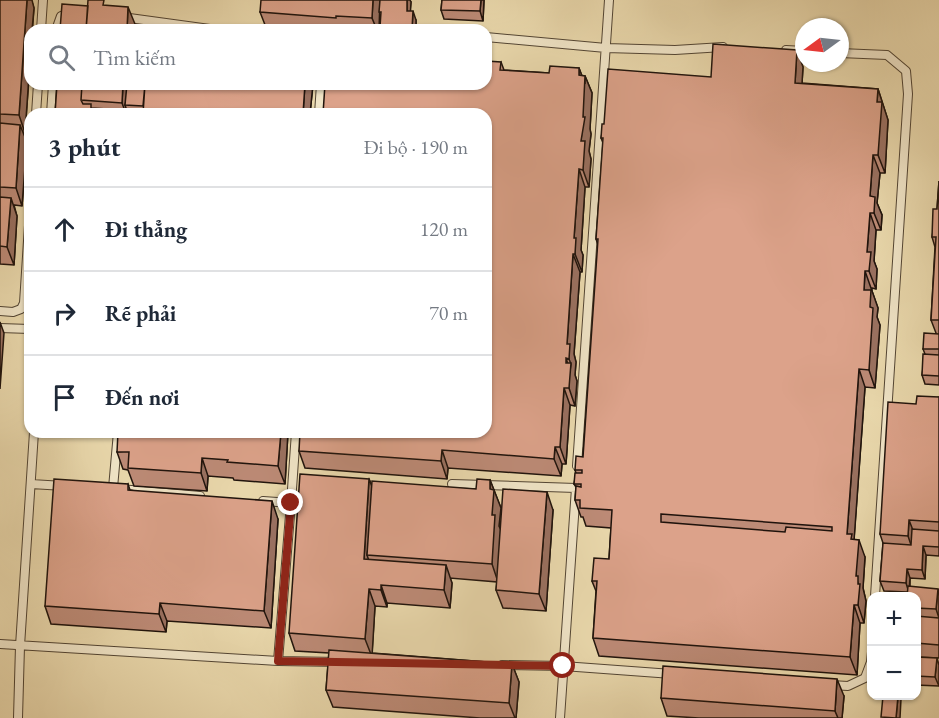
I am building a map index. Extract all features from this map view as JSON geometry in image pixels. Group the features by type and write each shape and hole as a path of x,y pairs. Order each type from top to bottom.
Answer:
{"lane":[{"path":"41,24 42,0"},
{"path":"560,718 609,0"},
{"path":"58,24 61,16 69,13 79,14"},
{"path":"111,16 172,24"},
{"path":"492,38 606,48 675,50 736,48"},
{"path":"782,50 795,51"},
{"path":"849,53 887,55 906,71 908,94 875,592"},
{"path":"36,108 38,90"},
{"path":"51,108 53,90"},
{"path":"319,108 321,90"},
{"path":"0,136 24,138"},
{"path":"0,311 13,312 21,309 24,303"},
{"path":"0,328 24,329"},
{"path":"18,718 20,646 34,438"},
{"path":"113,488 117,438"},
{"path":"278,661 296,438"},
{"path":"31,484 78,486"},
{"path":"452,484 576,488"},
{"path":"102,488 208,496"},
{"path":"256,500 291,503"},
{"path":"0,644 278,661 350,662"},
{"path":"492,665 563,666 682,675"},
{"path":"824,685 848,686 865,678 867,673"}],"building":[{"path":"0,0 27,0 19,115 0,114"},
{"path":"88,0 104,0 103,5 128,7 127,24 86,24"},
{"path":"261,0 373,0 372,18 336,16 336,18 260,12"},
{"path":"380,0 407,0 407,11 413,11 412,24 380,24 381,12 379,12"},
{"path":"442,0 481,0 480,11 441,10"},
{"path":"62,4 88,6 86,24 60,24"},
{"path":"713,44 795,50 795,83 878,89 877,102 882,102 878,155 873,155 870,196 875,197 874,213 870,213 867,252 871,252 869,271 865,271 864,290 871,290 870,307 873,308 869,370 859,369 847,534 852,534 851,539 859,540 856,576 860,584 858,605 854,605 850,657 593,638 597,581 592,581 594,558 609,559 612,510 580,508 580,500 575,500 576,486 581,487 581,484 574,484 575,473 582,473 582,470 575,470 576,456 583,457 598,239 596,239 603,138 601,138 608,69 711,77","holes":["661,514 832,527 832,531 786,527 785,532 661,522"]},
{"path":"492,61 501,62 500,70 549,73 550,66 579,68 579,75 585,76 583,117 585,117 581,141 585,141 583,170 579,169 575,254 573,254 567,344 570,344 569,359 566,358 566,363 571,363 569,388 564,388 560,447 555,447 554,459 442,450 441,461 299,451 300,438 492,438 492,108 323,108 325,90 492,90"},
{"path":"57,90 82,90 83,104 91,104 91,108 55,108"},
{"path":"82,90 123,90 122,103 81,100"},
{"path":"126,90 144,90 143,106 125,105"},
{"path":"145,90 305,90 303,108 143,108"},
{"path":"0,123 20,125 16,188 0,187"},
{"path":"939,181 939,320 931,320 936,237 932,237 933,209 937,209"},
{"path":"0,197 11,198 7,247 0,246"},
{"path":"924,333 939,334 939,349 923,349"},
{"path":"923,354 939,355 939,376 922,375"},
{"path":"917,396 939,397 939,522 909,520 908,536 880,534 888,402 916,404"},
{"path":"118,438 280,438 278,466 202,458 201,473 128,468 129,452 117,452"},
{"path":"300,474 369,479 364,559 446,565 444,590 381,585 381,590 369,589 365,639 289,633"},
{"path":"54,479 128,484 128,490 272,501 264,611 160,603 159,614 45,606"},
{"path":"477,479 490,480 490,489 494,490 492,564 367,555 372,481 476,489"},
{"path":"503,489 547,492 539,594 496,590"},
{"path":"912,529 939,531 939,547 923,546 922,570 907,569 906,583 880,581 883,543 911,545"},
{"path":"908,586 938,589 936,609 921,608 921,592 907,592"},
{"path":"921,616 939,618 939,645 921,643"},
{"path":"329,650 512,664 509,703 326,690"},
{"path":"921,657 937,658 935,677 921,676"},
{"path":"663,666 837,679 835,711 661,698"},
{"path":"883,700 898,700 896,718 881,717"}],"route":[{"path":"291,503 278,661 563,666"}]}
